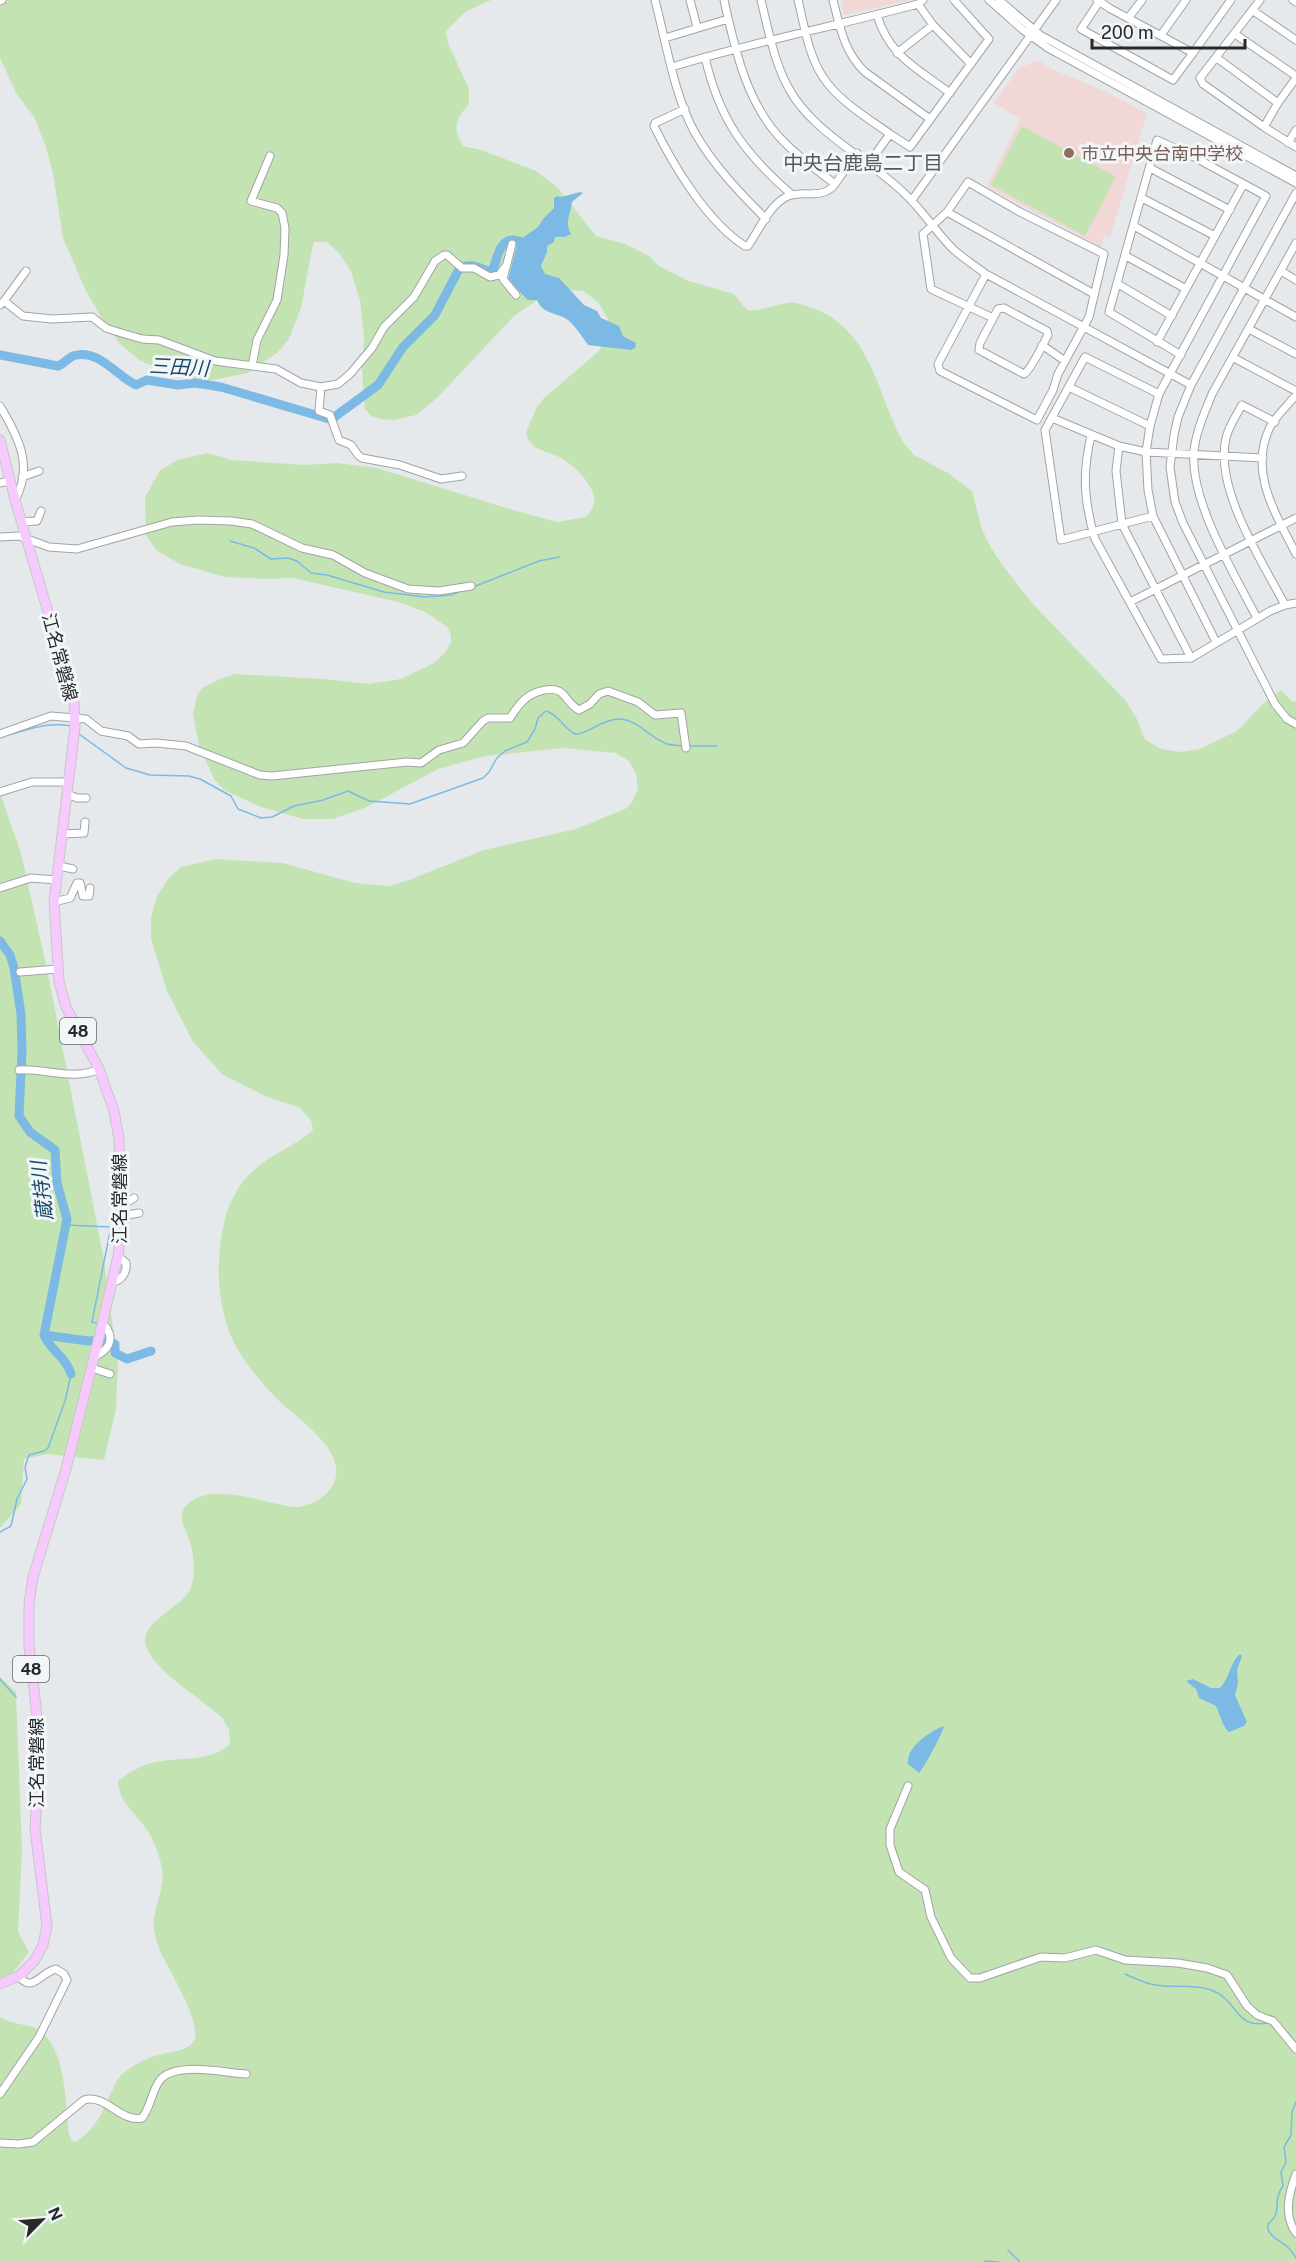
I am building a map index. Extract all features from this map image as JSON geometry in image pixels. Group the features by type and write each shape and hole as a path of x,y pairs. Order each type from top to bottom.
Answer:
{"main road":[{"name":"江名常磐線","path":"0,440 5,482 15,500 74,700 74,726 54,902 58,982 66,1007 99,1069 114,1111 122,1200 118,1256 99,1340 66,1469 33,1577 29,1604 29,1645 40,1743 35,1829 47,1926 43,1945 35,1960 19,1976 0,1984"}],"street":[{"path":"655,0 672,67 695,132 719,170 766,219"},
{"path":"690,0 697,27"},
{"path":"724,0 736,49 756,104 784,143 836,184"},
{"path":"761,0 771,41 788,87 802,109 835,139 857,153 912,200 952,248 986,274 1191,385"},
{"path":"798,0 817,65 827,84 845,100 910,147 989,39 954,0"},
{"path":"833,0 845,44 856,63 930,119"},
{"path":"989,0 1069,60 1296,183"},
{"path":"999,0 1032,33 1296,176"},
{"path":"912,200 1056,0"},
{"path":"1129,17 1142,0"},
{"path":"1161,35 1186,0"},
{"path":"1193,53 1099,1 1081,29 1173,80 1193,53 1231,0"},
{"path":"1260,0 1200,78 1203,84 1296,147"},
{"path":"672,67 921,2 933,25 971,64"},
{"path":"1252,10 1296,40"},
{"path":"877,15 885,37 897,53 950,93"},
{"path":"665,38 728,19"},
{"path":"897,53 933,25"},
{"path":"1235,34 1296,77 1264,127"},
{"path":"705,57 720,107 736,136 773,178 792,194"},
{"path":"1216,58 1278,103"},
{"path":"685,108 655,123 654,126 699,201 745,246 748,246 777,203 792,194 811,195 827,191 836,184 857,153"},
{"path":"1288,143 1296,130"},
{"path":"869,163 890,134"},
{"path":"1180,355 1109,312 1157,140 1266,196 1160,394 1150,426 1146,452 1148,490 1153,516 1216,642"},
{"path":"252,366 257,340 278,300 284,255 285,228 282,213 277,208 251,201 270,156"},
{"path":"1150,168 1230,210"},
{"path":"986,274 969,306 938,364 940,370 1037,420 1089,317 1104,254 1020,212 968,182 947,212 923,234 931,289 969,306 993,318"},
{"path":"1157,342 1243,185"},
{"path":"1296,193 1191,385 1178,417 1172,452 1171,482 1183,523 1237,631 1275,704 1287,720 1296,724"},
{"path":"1142,198 1215,236"},
{"path":"947,212 1094,294"},
{"path":"1134,226 1296,317"},
{"path":"512,244 504,282 516,295"},
{"path":"1257,618 1204,511 1197,487 1194,454 1202,420 1212,394 1296,245"},
{"path":"26,270 2,303 22,316 52,319 92,317 115,331 142,339 159,340 215,362 276,369 301,383 321,387 338,384 350,374 372,348 384,327 414,297 435,261 444,255 461,267 474,268 494,277 506,266"},
{"path":"1126,256 1186,289"},
{"path":"1281,271 1296,280"},
{"path":"1118,284 1172,316"},
{"path":"1004,308 1047,331 1048,335 1031,368 1024,374 983,353 978,346 993,318 998,309 1004,308"},
{"path":"1250,329 1296,354"},
{"path":"1042,345 1065,361"},
{"path":"1153,516 1060,540 1045,430 1084,357 1160,394"},
{"path":"1234,358 1296,393 1266,439 1262,478 1267,496 1296,554"},
{"path":"321,387 319,411 330,415 339,440 351,445 362,458 406,467 441,479 462,476"},
{"path":"1069,387 1150,426"},
{"path":"1275,422 1242,405 1226,439 1226,476 1229,491 1251,541 1285,605"},
{"path":"0,406 23,453 22,477 15,500"},
{"path":"1052,418 1091,436 1146,452 1263,458"},
{"path":"1091,436 1084,473 1095,539 1161,659 1191,658 1257,618 1285,605 1296,603"},
{"path":"1119,446 1116,471 1122,524 1191,658"},
{"path":"22,477 39,471"},
{"path":"21,522 37,521 41,511"},
{"path":"1130,602 1296,518"},
{"path":"0,537 19,536 32,543 49,547 77,549 172,522 231,521 252,524 302,548 333,555 374,578 408,589 439,591 471,586"},
{"path":"0,734 51,716 74,726 86,719 101,731 128,736 140,744 186,746 260,775 272,776 407,762 421,763 439,750 463,743 488,718 510,718 523,700 534,693 547,690 559,691 579,710 585,708 599,694 608,691 627,700 638,702 655,715 681,713 686,748"},
{"path":"0,792 32,782 68,782"},
{"path":"67,794 77,798 86,798"},
{"path":"62,834 84,833 85,822"},
{"path":"59,866 73,869"},
{"path":"0,888 31,878 56,880"},
{"path":"54,902 68,899 77,883 80,884 83,896 89,896 90,888"},
{"path":"20,972 58,969"},
{"path":"19,1070 70,1074 94,1072 99,1069"},
{"path":"122,1200 129,1201 134,1198"},
{"path":"122,1216 139,1213"},
{"path":"94,1357 104,1352 109,1342 110,1332 102,1325"},
{"path":"92,1368 110,1374"},
{"path":"908,1786 890,1829 892,1853 899,1872 925,1890 931,1917 951,1958 970,1978 980,1978 1041,1957 1065,1958 1096,1950 1125,1959 1178,1963 1207,1968 1227,1975 1247,2006 1257,2015 1273,2021 1296,2049"},
{"path":"0,2094 39,2037 67,1980 64,1974 56,1969 46,1972 35,1983 30,1984 19,1976"},
{"path":"0,2143 33,2142 89,2098 134,2119 142,2118 148,2110 161,2079 173,2072 200,2069 246,2074"},
{"path":"1296,2174 1291,2188 1288,2211 1296,2233"}],"shaded area":[{"path":"841,0 911,0 844,15"},
{"name":"市立中央台南中学校","path":"1038,60 1051,69 1100,89 1147,113 1110,238 1104,235 1101,247 987,187 1020,119 994,103 1019,68"}],"green space":[{"path":"0,0 491,0 465,12 446,31 448,43 469,89 469,104 457,124 457,134 463,146 481,150 536,171 558,188 596,236 625,244 649,256 659,266 689,281 734,294 747,310 796,303 821,312 840,324 855,339 866,358 903,442 914,455 948,473 972,491 982,529 1004,567 1032,603 1125,700 1136,717 1145,739 1161,749 1181,752 1200,749 1237,731 1263,704 1281,690 1293,702 1296,701 1296,2262 0,2262 0,2017 39,2030 55,2050 63,2078 69,2134 72,2141 76,2142 97,2121 117,2081 125,2072 157,2055 187,2047 194,2041 194,2022 190,2010 161,1953 154,1931 154,1918 161,1891 160,1859 148,1832 123,1799 118,1781 145,1765 214,1754 230,1744 229,1730 223,1719 170,1677 152,1658 147,1649 145,1639 148,1631 186,1595 193,1582 193,1559 190,1542 182,1521 183,1511 190,1502 210,1494 233,1495 292,1507 303,1506 322,1498 331,1488 336,1476 336,1464 323,1442 274,1396 240,1353 224,1316 219,1274 221,1238 228,1210 236,1193 254,1170 313,1130 311,1120 300,1108 265,1096 223,1075 193,1042 167,991 151,939 151,917 157,896 168,879 181,867 215,859 283,863 355,883 388,886 484,850 576,829 625,809 632,802 638,789 636,774 629,761 616,753 563,748 485,756 438,769 367,807 333,819 303,819 261,807 224,790 214,779 199,745 193,714 197,696 202,688 235,674 369,684 401,679 434,663 446,651 451,642 451,635 447,627 425,612 402,603 293,578 225,577 180,564 157,551 146,535 145,497 160,470 178,460 207,453 232,460 303,465 337,463 377,468 557,522 586,517 593,507 594,499 585,480 566,461 534,446 526,432 537,407 544,398 600,350 608,319 598,302 583,291 572,290 544,296 515,315 437,398 416,415 394,420 381,419 371,416 365,409 362,370 364,337 360,300 351,272 340,254 327,242 314,242 301,308 289,339 278,352 248,373 208,381 177,376 139,360 120,344 102,319 85,289 63,238 53,173 45,144 34,117 16,93 0,58"},
{"path":"1022,126 1116,177 1085,236 991,185"},
{"path":"0,793 21,853 47,969 104,1260 118,1365 116,1409 104,1460 46,1454 24,1459 21,1504 0,1528"},
{"path":"0,1677 16,1692 22,1849 18,1932 29,1952 11,1975 0,1978"}],"water":[{"path":"583,193 572,202 568,218 571,234 565,237 555,237 554,242 547,246 541,266 545,274 559,278 584,305 597,311 601,318 619,326 623,336 636,343 635,348 631,350 588,345 568,320 545,310 537,300 528,300 508,280 518,241 538,227 554,208 554,198"},
{"path":"1240,1654 1242,1656 1237,1670 1238,1684 1235,1695 1247,1722 1244,1726 1229,1732 1216,1706 1199,1698 1196,1689 1186,1681 1193,1679 1211,1688 1220,1688"},
{"path":"944,1726 919,1773 908,1764 911,1752 920,1740"}],"waterway":[{"name":"三田川","path":"333,418 378,385 403,347 435,315 459,269 472,266 492,272 501,247 505,243 514,240 528,244"},
{"name":"三田川","path":"0,355 58,366 73,356 91,356 107,364 136,385 147,380 178,385 195,383 221,387 329,419"},
{"path":"230,541 254,548 271,559 288,558 297,561 311,573 327,575 384,592 425,597 452,595 460,591"},
{"path":"473,587 539,561 559,557"},
{"path":"79,734 126,768 150,775 189,776 200,779 231,796 238,809 261,818 272,817 294,806 323,800 348,791 369,801 410,804 483,778 505,751 527,742 535,729 538,718 546,711 576,734 608,721 620,719 638,725 665,743 684,746"},
{"path":"3,736 45,726 71,726"},
{"path":"688,746 717,746"},
{"name":"蔵持川","path":"0,941 10,955 14,968 21,1014 19,1116 30,1132 55,1150 57,1183 67,1219 44,1335 66,1363 71,1374"},
{"path":"66,1225 111,1227 92,1322 99,1324"},
{"path":"44,1335 88,1341 106,1340 115,1344 115,1353 127,1359 151,1351"},
{"path":"113,1338 115,1344"},
{"path":"0,1532 11,1526 17,1499 27,1479 25,1467 29,1455 48,1448 65,1401 71,1374"},
{"path":"0,1679 16,1697"},
{"path":"1125,1974 1152,1984 1211,1990 1220,1994 1248,2022 1267,2023"},
{"path":"1280,2026 1294,2042"},
{"path":"1296,2102 1292,2112 1291,2135 1284,2147 1286,2162 1281,2172 1283,2186 1278,2197 1277,2211 1273,2220 1268,2224 1269,2232 1273,2237 1289,2249 1296,2258"},
{"path":"1008,2250 1020,2262"},
{"path":"984,2261 999,2262"}],"place":[{"name":"市立中央台南中学校","path":"1069,153"}],"district":[{"name":"中央台鹿島二丁目","path":"863,163"}]}
